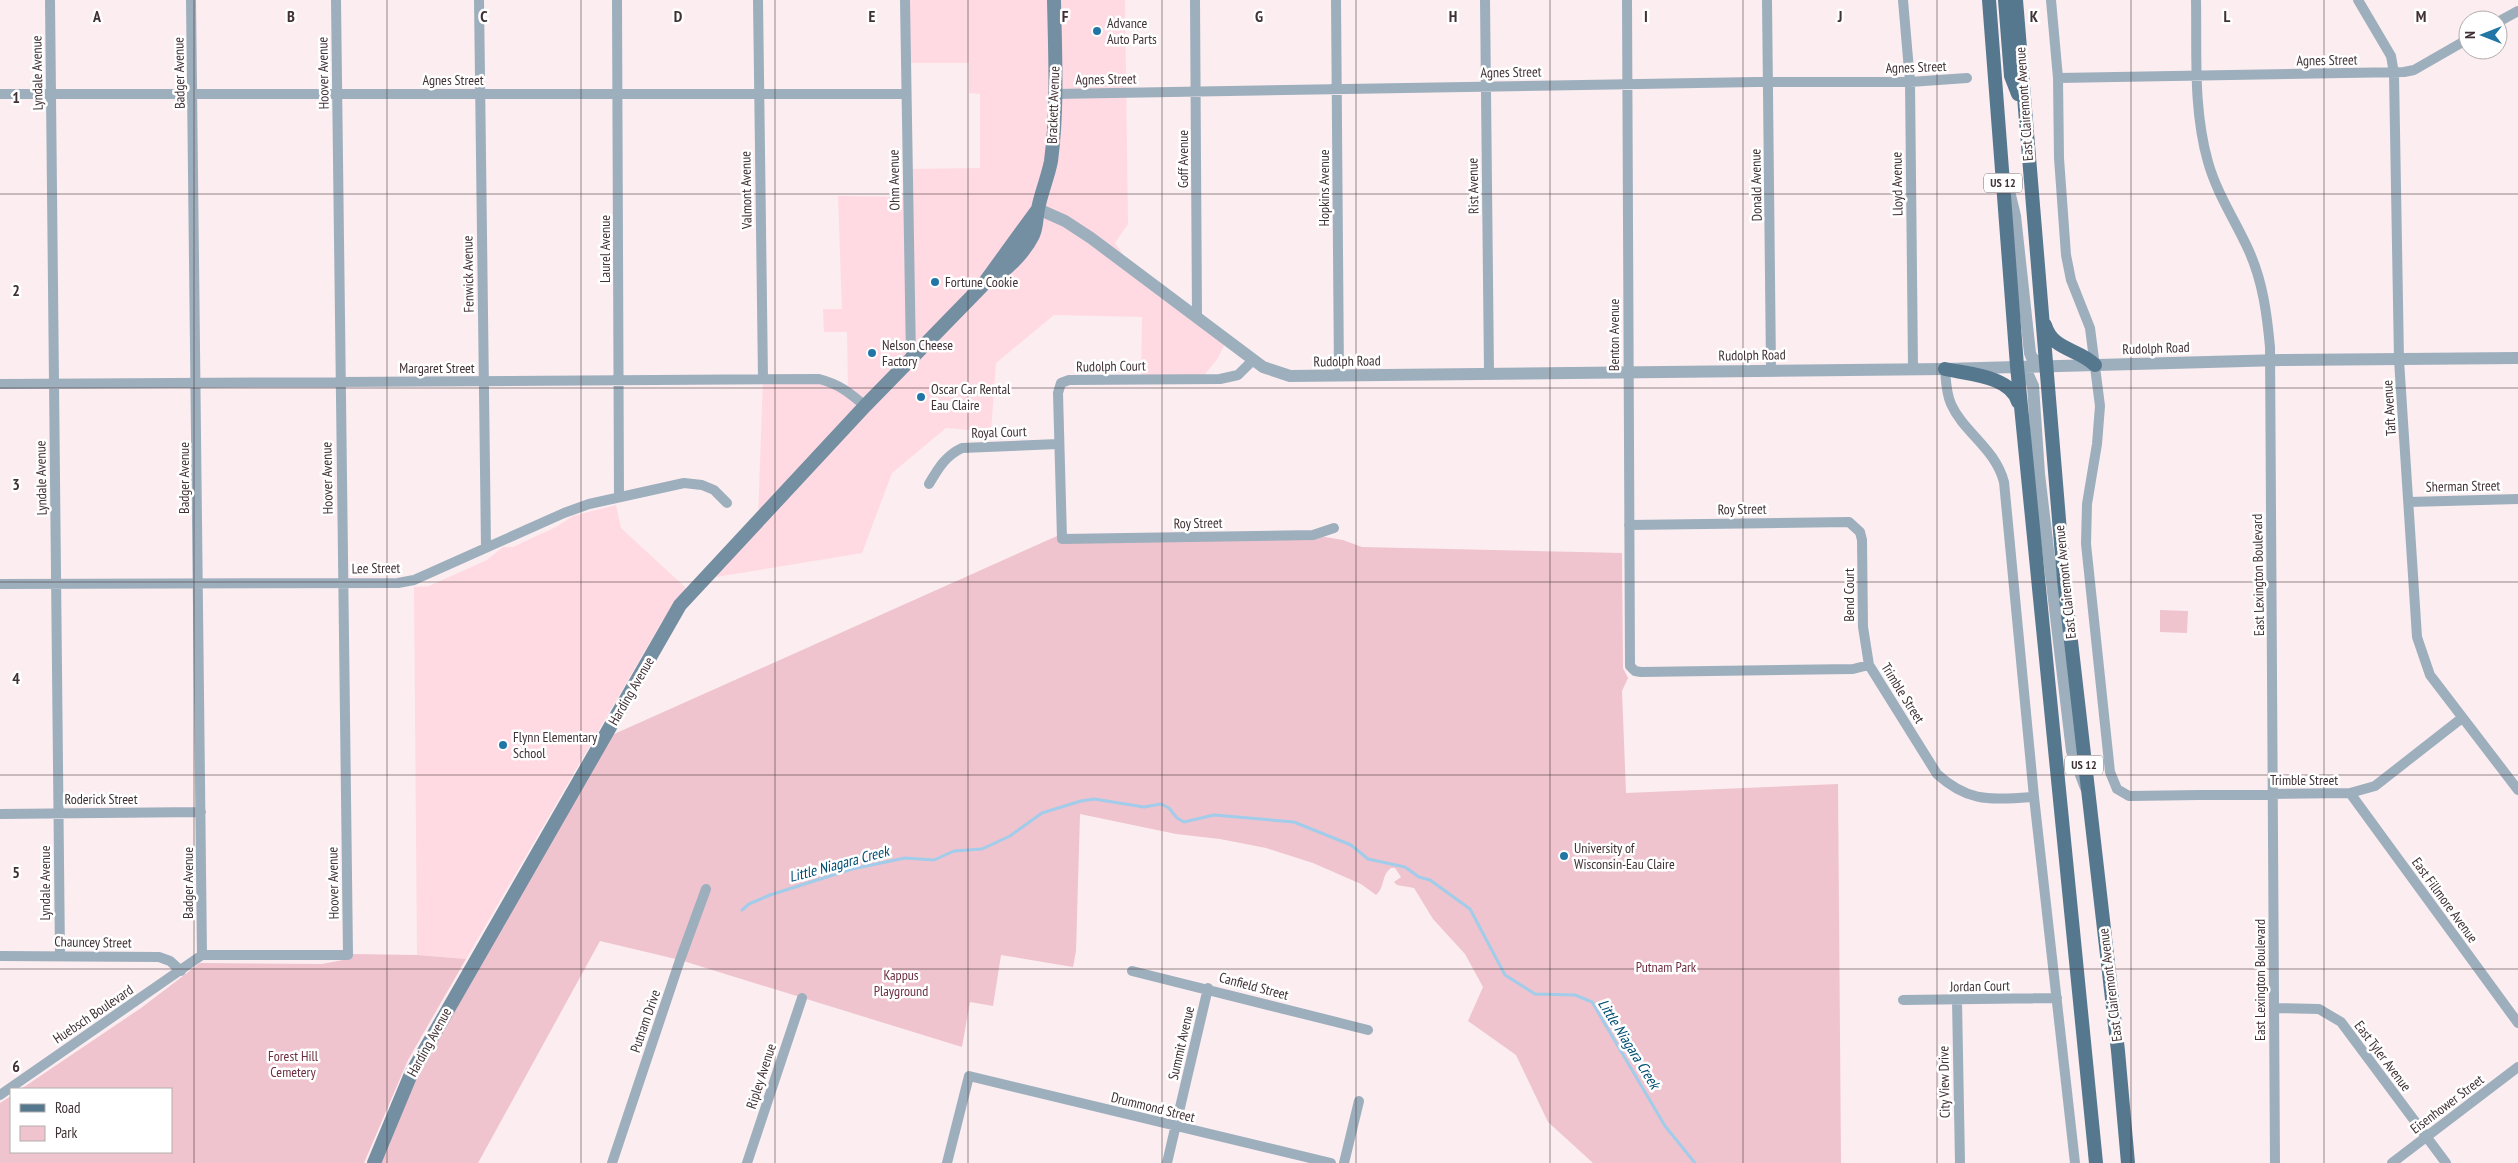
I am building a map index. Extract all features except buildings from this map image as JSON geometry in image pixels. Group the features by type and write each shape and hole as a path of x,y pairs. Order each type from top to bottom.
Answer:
{"main road":[{"name":"Brackett Avenue","path":"1038,209 1051,161 1055,94 1054,0"},
{"name":"East Clairemont Avenue","path":"1989,0 2017,366 2096,1163"},
{"path":"2005,0 2012,76 2025,116"},
{"name":"East Clairemont Avenue","path":"2016,0 2064,580 2118,1051 2128,1163"},
{"name":"Harding Avenue","path":"374,1163 411,1074 680,605 864,406 982,286 1038,209"},
{"path":"2041,312 2046,330 2054,342 2083,355 2095,364"},
{"path":"1945,369 1981,377 2013,390 2022,418"}],"street":[{"name":"Lyndale Avenue","path":"50,0 60,956"},
{"name":"Badger Avenue","path":"192,0 202,955"},
{"name":"Hoover Avenue","path":"202,955 348,955 336,0"},
{"name":"Fenwick Avenue","path":"479,0 486,548"},
{"name":"Laurel Avenue","path":"617,0 620,381 617,399 619,497"},
{"name":"Valmont Avenue","path":"758,0 763,379"},
{"name":"Ohm Avenue","path":"905,0 911,358"},
{"name":"Goff Avenue","path":"1195,0 1197,318"},
{"name":"Hopkins Avenue","path":"1336,0 1339,376"},
{"name":"Rist Avenue","path":"1485,0 1489,372"},
{"name":"Benton Avenue","path":"1627,0 1628,525 1629,662 1631,669"},
{"name":"Donald Avenue","path":"1767,0 1771,369"},
{"name":"Lloyd Avenue","path":"1903,0 1910,82 1913,368"},
{"path":"2051,0 2058,78 2059,158 2066,255 2073,286 2090,328 2095,364"},
{"name":"East Lexington Boulevard","path":"2196,0 2197,110 2208,163 2218,189 2256,270 2265,306 2270,360 2275,1163"},
{"name":"Taft Avenue","path":"2358,0 2391,56 2394,73 2400,360 2417,637 2430,674 2518,790"},
{"name":"Agnes Street","path":"2058,78 2394,73 2414,70 2458,45"},
{"name":"Agnes Street","path":"1055,94 1768,82 1910,82 1967,78"},
{"name":"Agnes Street","path":"0,94 906,94"},
{"path":"2001,158 2015,216 2030,353 2032,358 2045,366"},
{"name":"Rudolph Road","path":"1038,209 1065,222 1091,238 1253,360 1272,371 1290,376 1489,372 1945,369 2270,360 2518,358"},
{"name":"Rudolph Court","path":"1062,539 1058,444 1058,393 1061,383 1069,380 1220,378 1238,375 1253,360"},
{"name":"Trimble Street","path":"2095,364 2099,425 2087,504 2086,544 2110,772 2117,789 2122,794 2129,796 2350,793 2375,786 2462,718"},
{"path":"2017,366 2028,375 2033,386 2040,474 2072,751 2087,791"},
{"path":"1945,369 1947,392 1951,405 1991,455 2004,482 2034,797 2075,1163"},
{"name":"Margaret Street","path":"0,384 819,379 834,383 848,390 864,406"},
{"name":"Royal Court","path":"929,484 942,462 952,453 962,448 1058,444"},
{"name":"Lee Street","path":"0,584 398,583 414,580 564,513 619,497 684,483 702,485 714,490 727,503"},
{"name":"Sherman Street","path":"2409,502 2518,499"},
{"name":"Roy Street","path":"1628,525 1842,521 1855,526"},
{"name":"Bend Court","path":"1855,526 1862,540 1863,627 1869,665"},
{"name":"Roy Street","path":"1062,539 1313,536 1334,528"},
{"name":"Trimble Street","path":"1631,669 1639,672 1853,669 1869,665 1938,774 1946,782 1963,793 1978,797 2034,797"},
{"name":"East Fillmore Avenue","path":"2350,793 2518,1023"},
{"name":"Roderick Street","path":"0,814 201,812"},
{"name":"Putnam Drive","path":"612,1163 680,960 706,889"},
{"name":"Huebsch Boulevard","path":"10,1088 202,955"},
{"name":"Chauncey Street","path":"0,956 158,957 170,961 181,971"},
{"name":"Canfield Street","path":"1132,970 1368,1030"},
{"name":"Summit Avenue","path":"1167,1163 1208,988"},
{"name":"Ripley Avenue","path":"747,1163 802,998"},
{"name":"Jordan Court","path":"1904,1000 2057,998"},
{"name":"City View Drive","path":"1957,1000 1960,1163"},
{"name":"East Tyler Avenue","path":"2274,1008 2319,1009 2340,1022 2446,1163"},
{"name":"Eisenhower Street","path":"2392,1163 2518,1067"},
{"name":"Drummond Street","path":"946,1163 969,1076 1331,1163"},
{"path":"1344,1163 1359,1101"}],"shaded area":[{"path":"905,0 1125,0 1128,224 1115,243 1133,269 1226,341 1218,358 1201,379 1141,379 1142,317 1054,315 996,363 991,432 946,428 892,473 862,553 704,579 758,519 763,379 819,379 848,390 847,332 824,332 823,309 842,309 838,196 908,197 907,169 980,168 980,94 969,93 969,63 906,63"},
{"name":"Flynn Elementary School","path":"616,505 621,528 686,588 661,623 466,959 417,955 414,587 429,586 487,560 503,547 513,547 556,527 573,516"}],"green space":[{"name":"Putnam Park","path":"1313,535 1343,540 1362,547 1622,553 1623,668 1628,678 1622,691 1626,793 1838,784 1841,1163 1593,1163 1548,1122 1516,1055 1468,1021 1483,987 1465,954 1433,919 1414,888 1397,885 1394,882 1401,877 1395,868 1391,868 1388,871 1381,889 1376,895 1361,884 1313,863 1266,848 1220,839 1176,834 1080,814 1076,951 1073,967 1001,955 993,1006 970,1002 962,1047 680,960 600,941 478,1163 374,1163 411,1074 603,739 1057,536 1058,539"},
{"path":"2160,610 2188,611 2187,633 2160,632"},
{"name":"Forest Hill Cemetery","path":"351,954 417,955 466,959 408,1060 364,1163 0,1163 0,1103 10,1097 10,1153 172,1153 172,1088 22,1088 141,1008 200,963 322,964 343,960"}],"waterway":[{"name":"Little Niagara Creek","path":"742,910 749,904 770,895 852,869 905,858 934,860 954,851 982,849 1010,836 1042,813 1081,801 1094,799 1144,807 1161,804 1169,808 1177,818 1184,822 1214,815 1294,822 1351,845 1368,859 1405,867 1419,877 1430,880 1470,909 1505,975 1535,994 1575,995 1592,1002 1665,1126 1695,1163"}],"place":[{"name":"Advance Auto Parts","path":"1097,31"},
{"name":"Fortune Cookie","path":"935,282"},
{"name":"Nelson Cheese Factory","path":"872,353"},
{"name":"Oscar Car Rental Eau Claire","path":"921,397"},
{"name":"Flynn Elementary School","path":"503,745"},
{"name":"University of Wisconsin-Eau Claire","path":"1564,856"}],"park label":[{"name":"Kappus Playground","path":"901,984"}]}
